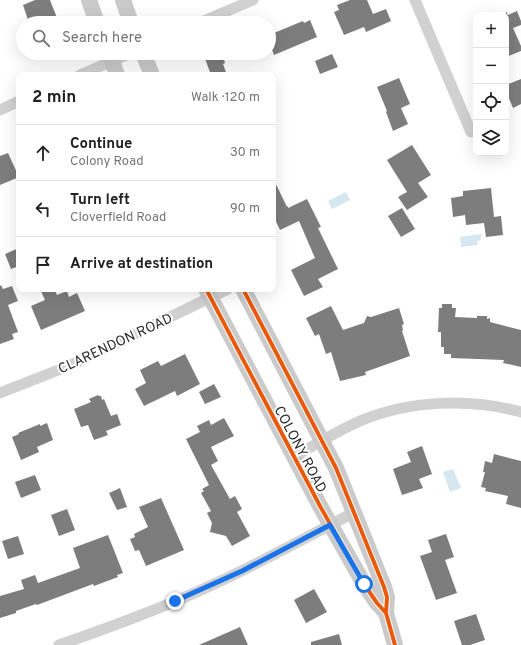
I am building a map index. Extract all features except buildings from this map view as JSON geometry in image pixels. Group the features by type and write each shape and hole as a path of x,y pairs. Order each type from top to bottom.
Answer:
{"street":[{"path":"89,0 95,16"},
{"path":"123,0 129,16"},
{"path":"215,16 253,0"},
{"path":"415,0 471,132"},
{"path":"146,60 151,72"},
{"path":"88,72 113,63"},
{"path":"0,110 16,102"},
{"name":"COLONY ROAD","path":"245,292 336,468 384,587 387,597 386,613 395,645"},
{"name":"CLARENDON ROAD","path":"0,392 77,362 208,293"},
{"name":"COLONY ROAD","path":"208,293 330,525 364,584 386,613"},
{"path":"293,457 359,422 376,415 420,405 459,403 498,407 521,412"},
{"path":"60,645 157,609 211,586 354,513"}],"shaded area":[{"path":"346,192 350,200 332,209 328,201"},
{"path":"481,234 481,240 477,241 478,245 461,247 460,237"},
{"path":"453,469 461,488 450,492 443,472"}],"cycle path":[{"path":"208,292 320,506 364,584 386,613"},
{"path":"245,292 336,468 384,587 387,597 386,613 395,645"}],"route":[{"path":"175,601 242,571 330,525 364,584"}]}
